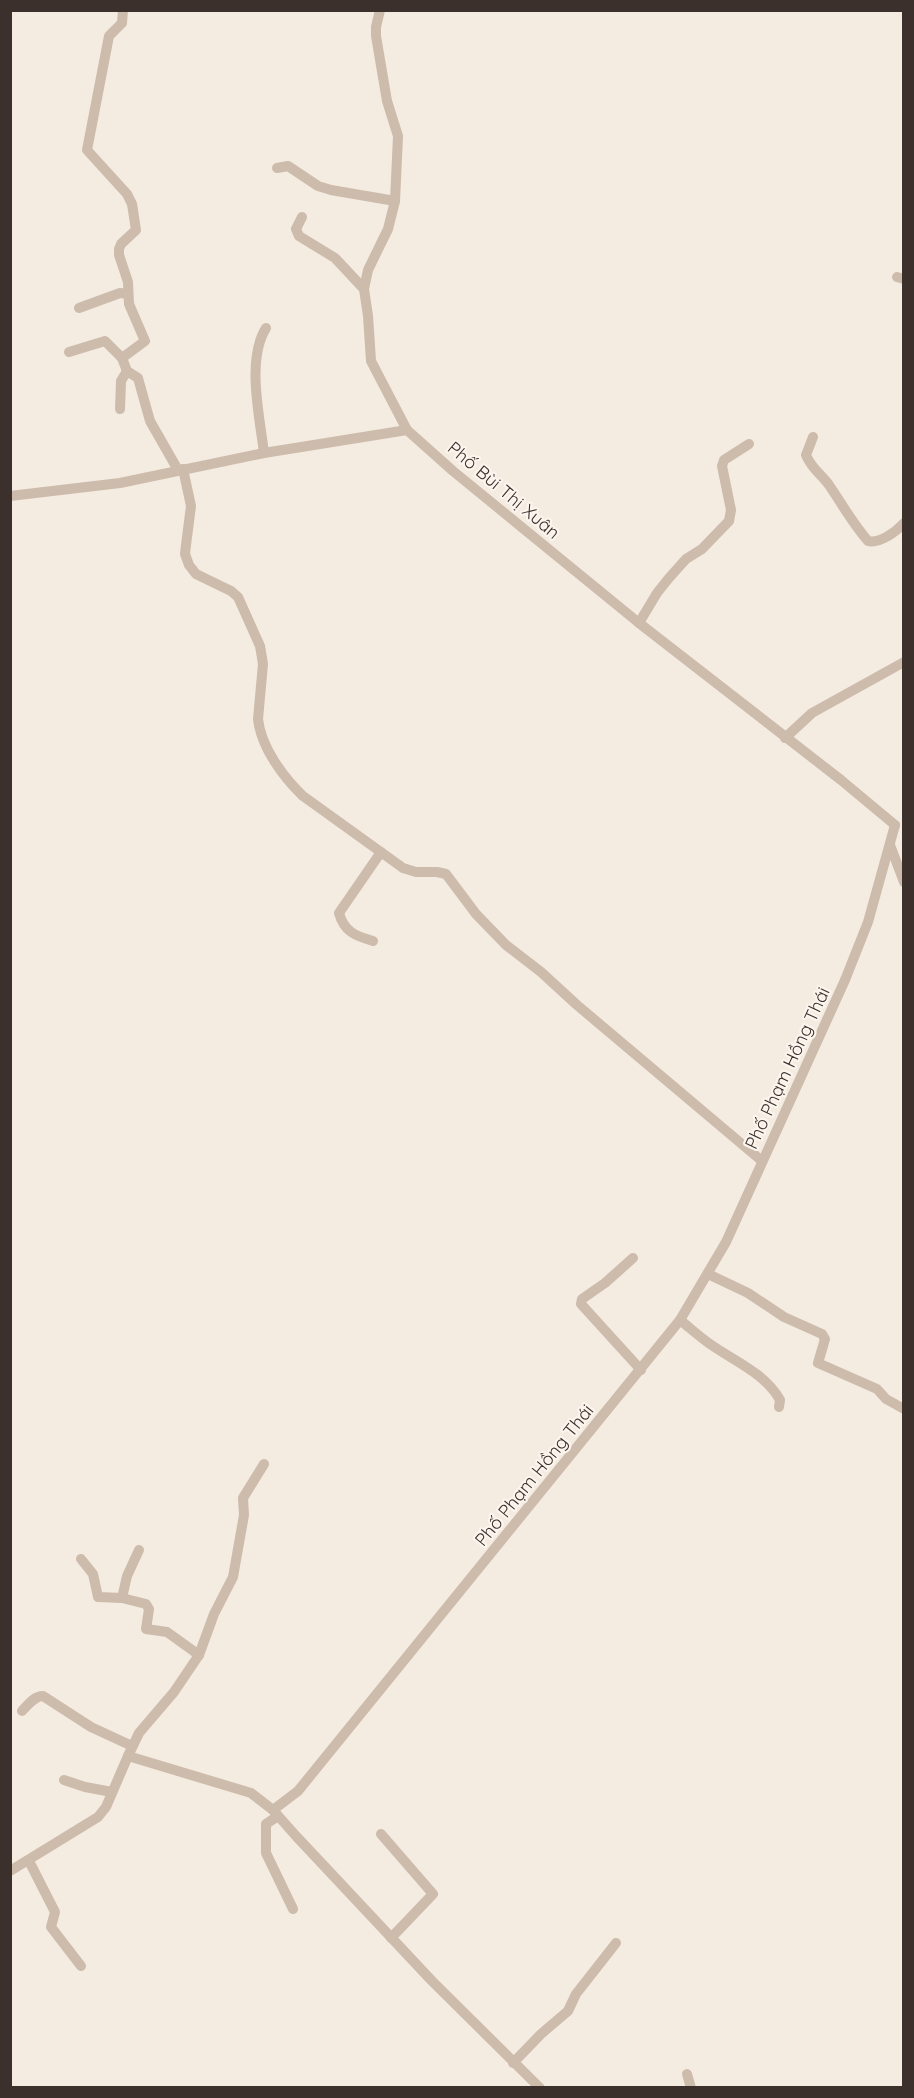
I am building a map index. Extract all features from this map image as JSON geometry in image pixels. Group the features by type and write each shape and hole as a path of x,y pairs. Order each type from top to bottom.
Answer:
{"street":[{"path":"122,358 145,341 129,304 128,282 118,249 136,230 132,204 127,194 87,150 109,36 122,22 123,10"},
{"path":"10,496 120,483 264,453 407,430 371,361 364,290 364,279 385,237 395,201 398,136 387,101 376,36 380,10"},
{"path":"277,168 288,166 318,186 331,190 395,201"},
{"path":"302,216 296,229 299,236 335,258 364,290"},
{"path":"79,308 120,293 128,294"},
{"path":"264,453 256,375 260,337 266,328"},
{"path":"69,352 105,341 122,358 127,371 140,382 150,421 180,470 191,506 186,544 189,565 196,574 231,591 238,597 260,646 263,664 258,719 260,729 267,747 295,788 409,871 446,874 476,914 506,945 541,972 762,1161"},
{"path":"120,409 121,381 127,371"},
{"name":"Phố Bùi Thị Xuân","path":"407,430 453,471 639,623 785,738 899,822"},
{"path":"813,437 806,455 808,461 828,483 868,542 874,543 894,532 903,523"},
{"path":"639,623 657,592 669,578 686,559 702,549 729,521 731,510 722,466 724,460 749,444"},
{"path":"785,738 812,713 903,662"},
{"name":"Phố Phạm Hồng Thái","path":"276,1813 298,1791 681,1320 726,1242 858,948 868,922 889,844 899,822"},
{"path":"889,844 903,882"},
{"path":"373,941 352,935 342,922 339,913 381,852"},
{"path":"633,1258 581,1301 641,1370"},
{"path":"708,1274 748,1293 784,1317 822,1334 825,1339 818,1363 877,1389 886,1399 903,1408"},
{"path":"681,1320 711,1345 742,1364 771,1387 780,1400 779,1407"},
{"path":"10,1871 98,1817 139,1733 183,1681 199,1655 214,1614 233,1577 243,1524 245,1507 243,1498 264,1464"},
{"path":"122,1598 127,1576 139,1550"},
{"path":"81,1559 93,1574 98,1597 122,1598 149,1606 146,1629 167,1632 199,1655"},
{"path":"22,1711 36,1698 43,1696 130,1751 251,1793 276,1813 391,1938 540,2088"},
{"path":"64,1780 112,1792"},
{"path":"276,1813 266,1824 266,1853 293,1909"},
{"path":"381,1834 434,1894 391,1938"},
{"path":"29,1861 55,1911 51,1927 81,1966"},
{"path":"513,2063 541,2034 568,2011 576,1994 615,1943"},
{"path":"687,2074 691,2088"}]}
